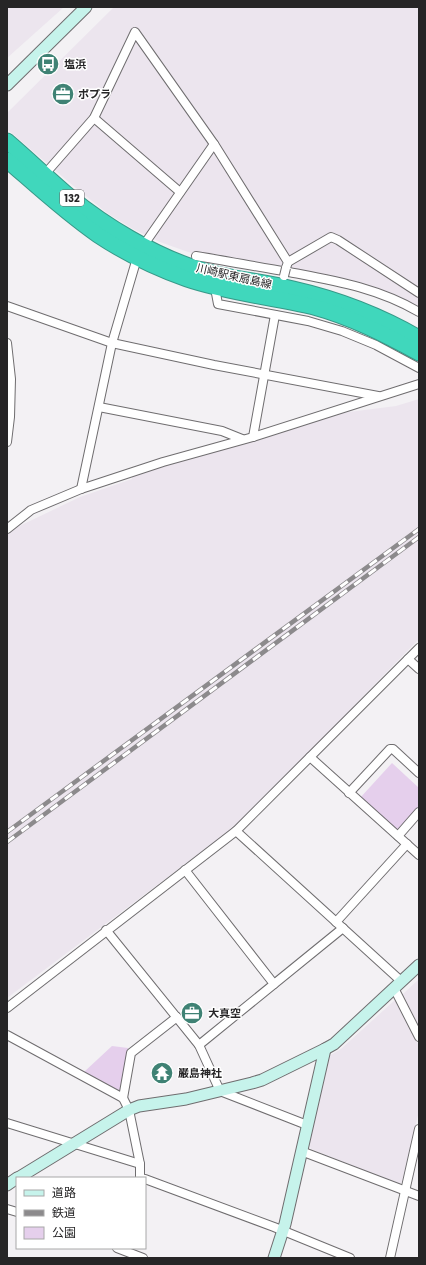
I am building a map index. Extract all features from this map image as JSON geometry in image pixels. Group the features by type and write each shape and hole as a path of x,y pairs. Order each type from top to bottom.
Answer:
{"highway":[{"name":"川崎駅東扇島線","path":"7,141 71,197 140,252 167,258 207,272 286,281 396,325 419,338"},
{"name":"川崎駅東扇島線","path":"7,160 62,207 98,235 140,252 187,279 215,288 286,281 340,315 388,336 419,353"}],"street":[{"path":"7,86 86,7"},
{"path":"45,174 94,118 135,32 214,144 286,281 331,237 418,291"},
{"path":"94,118 180,192"},
{"path":"80,489 112,344 140,252 214,144"},
{"path":"196,256 321,278 364,288 404,304 419,312"},
{"path":"215,288 218,304 308,320 342,331 376,345 419,368"},
{"path":"7,306 112,344 380,396"},
{"path":"253,437 275,315"},
{"path":"7,343 11,379 10,417 7,442"},
{"path":"7,529 31,510 80,489 163,462 253,437 419,384"},
{"path":"99,407 222,431 242,439"},
{"path":"7,1008 236,831 419,648"},
{"path":"408,659 419,669"},
{"path":"349,793 390,749 393,749 419,773"},
{"path":"310,757 419,855"},
{"path":"398,836 419,812"},
{"path":"236,831 343,928 398,985 419,1037"},
{"path":"336,922 407,844"},
{"path":"184,870 274,984"},
{"path":"198,1045 343,928"},
{"path":"106,930 198,1045 220,1091 308,1125"},
{"path":"19,1177 129,1110 139,1106 186,1099 262,1080 325,1049 334,1044 419,965"},
{"path":"123,1098 131,1053 177,1017"},
{"path":"7,1034 123,1098 129,1110 142,1177"},
{"path":"274,1258 283,1231 325,1049"},
{"path":"7,1123 140,1164"},
{"path":"390,1258 419,1129"},
{"path":"301,1151 419,1196"},
{"path":"7,1184 16,1179"},
{"path":"146,1180 350,1258"},
{"path":"122,1251 143,1258"}],"shaded area":[{"path":"7,7 64,7 7,58"},
{"path":"114,7 419,7 419,310 400,299 359,283 333,277 229,261 188,252 160,242 133,229 107,213 7,129 7,113"},
{"path":"419,399 419,639 241,822 7,998 7,532 80,497 132,479 132,475 341,413 396,406"},
{"path":"419,979 419,1026 402,995"},
{"path":"395,1000 419,1046 419,1111 402,1182 399,1184 311,1149 309,1144 329,1056 341,1049"}],"green space":[{"path":"392,763 419,788 419,808 400,829 393,829 360,798"},
{"path":"112,1046 128,1048 122,1090 119,1092 84,1072"}],"railway":[{"path":"7,832 419,529"},
{"path":"7,842 419,537"}],"place":[{"name":"塩浜","path":"48,64"},
{"name":"ポプラ","path":"63,94"},
{"name":"大真空","path":"192,1013"},
{"name":"巌島神社","path":"162,1073"}]}
